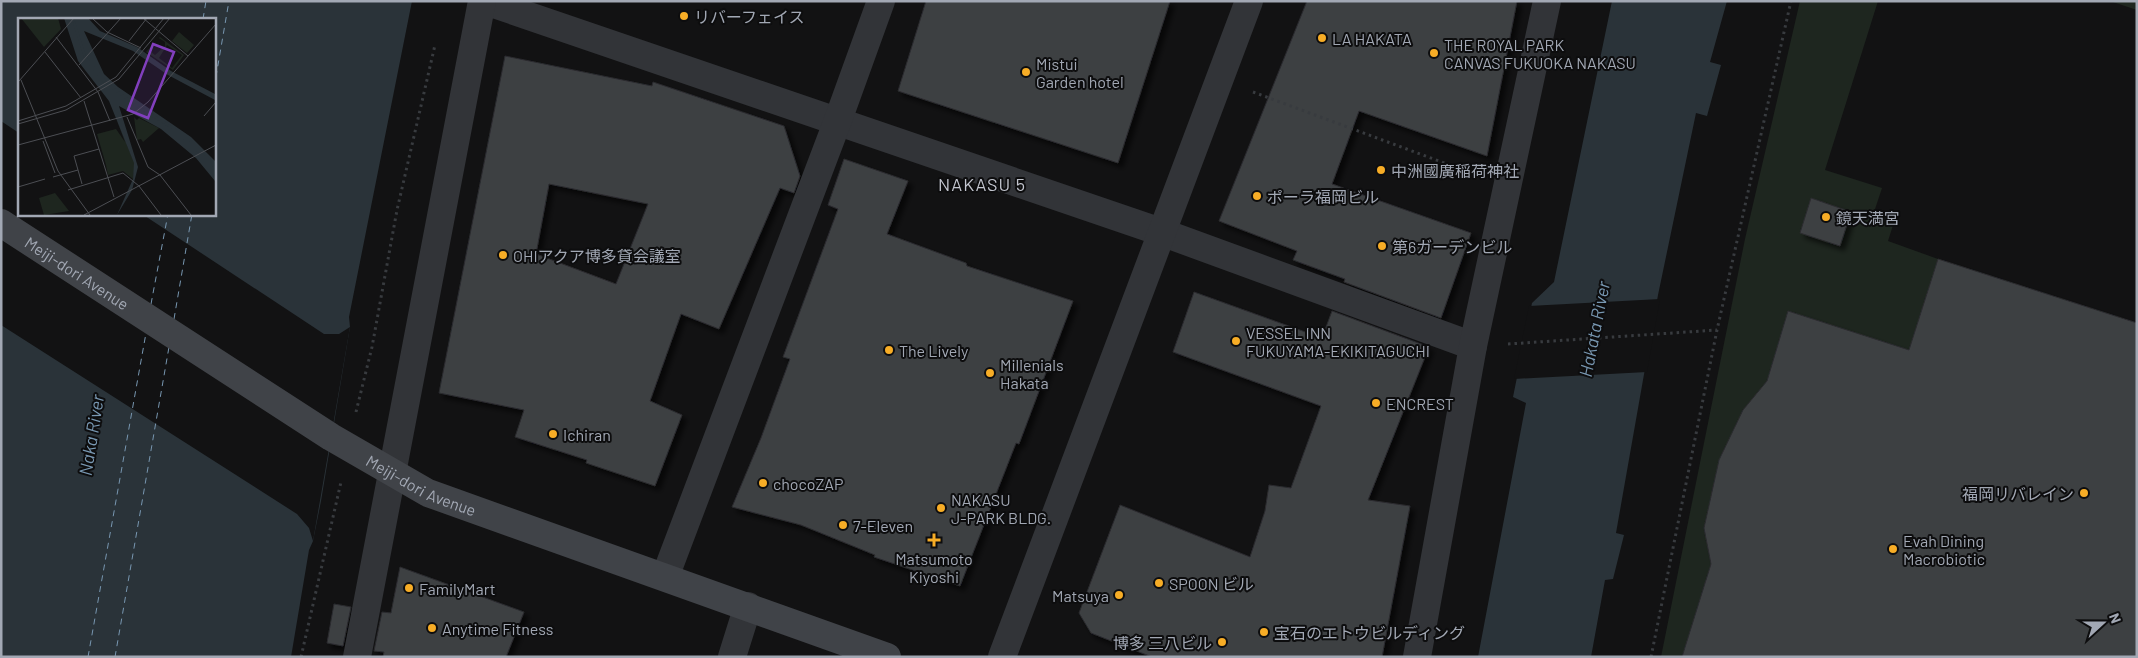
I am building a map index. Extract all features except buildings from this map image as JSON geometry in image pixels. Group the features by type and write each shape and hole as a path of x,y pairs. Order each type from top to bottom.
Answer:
{"street":[{"path":"357,657 391,471 484,1 838,120 1161,232 1473,346"},
{"path":"665,577 838,120 880,1"},
{"path":"1002,657 1249,1"},
{"path":"1417,657 1473,346 1547,1"},
{"name":"Meiji-dori Avenue","path":"1,223 331,437 428,493 887,657"},
{"path":"732,657 748,606"}],"path":[{"path":"1650,657 1717,330 1791,1"},
{"path":"361,388 372,348 397,210 437,39"},
{"path":"1248,90 1475,174"},
{"path":"1507,344 1717,330"},
{"path":"301,657 334,516"}],"shaded area":[{"path":"1800,1 1878,1 1825,170 1882,188 1874,212 1895,219 1888,241 2137,323 1963,367 1788,312 1767,381 1743,410 1719,460 1704,528 1711,564 1682,657 1661,657 1745,239"},
{"path":"2110,1 2137,1 2137,10"}],"water":[{"name":"Naka River","path":"1,1 412,1 349,317 350,327 321,501 313,541 309,550 291,657 1,657"},
{"name":"Hakata River","path":"1612,1 1727,1 1710,62 1721,65 1707,116 1696,113 1658,295 1616,533 1624,535 1613,579 1605,580 1591,657 1478,657 1526,403 1513,397 1532,303 1554,282"}],"pier":[{"path":"1,121 18,132 18,215 144,215 324,334 339,334 350,327 313,541 309,528 297,514 1,325"},
{"path":"1660,299 1647,372 1514,379 1529,306"}],"ferry route":[{"path":"203,18 206,1"},
{"path":"215,82 229,1"},
{"path":"151,304 168,215"},
{"path":"174,319 192,215"},
{"path":"88,657 146,333"},
{"path":"115,657 169,347"}],"place":[{"name":"リバーフェイス","path":"684,16"},
{"name":"LA HAKATA","path":"1322,38"},
{"name":"THE ROYAL PARK CANVAS FUKUOKA NAKASU","path":"1434,53"},
{"name":"Mistui Garden hotel","path":"1026,72"},
{"name":"中洲國廣稲荷神社","path":"1381,170"},
{"name":"ポーラ福岡ビル","path":"1257,196"},
{"name":"鏡天満宮","path":"1826,217"},
{"name":"第6ガーデンビル","path":"1382,246"},
{"name":"OHIアクア博多貸会議室","path":"503,255"},
{"name":"VESSEL INN FUKUYAMA-EKIKITAGUCHI","path":"1236,341"},
{"name":"The Lively","path":"889,350"},
{"name":"Millenials Hakata","path":"990,373"},
{"name":"ENCREST","path":"1376,403"},
{"name":"Ichiran","path":"553,434"},
{"name":"chocoZAP","path":"763,483"},
{"name":"福岡リバレイン","path":"2084,493"},
{"name":"NAKASU J-PARK BLDG.","path":"941,508"},
{"name":"7-Eleven","path":"843,525"},
{"name":"Matsumoto Kiyoshi","path":"934,540"},
{"name":"Evah Dining Macrobiotic","path":"1893,549"},
{"name":"SPOON ビル","path":"1159,583"},
{"name":"FamilyMart","path":"409,588"},
{"name":"Matsuya","path":"1119,595"},
{"name":"Anytime Fitness","path":"432,628"},
{"name":"宝石のエトウビルディング","path":"1264,632"},
{"name":"博多 三八ビル","path":"1222,642"}],"district":[{"name":"NAKASU 5","path":"982,184"}]}
